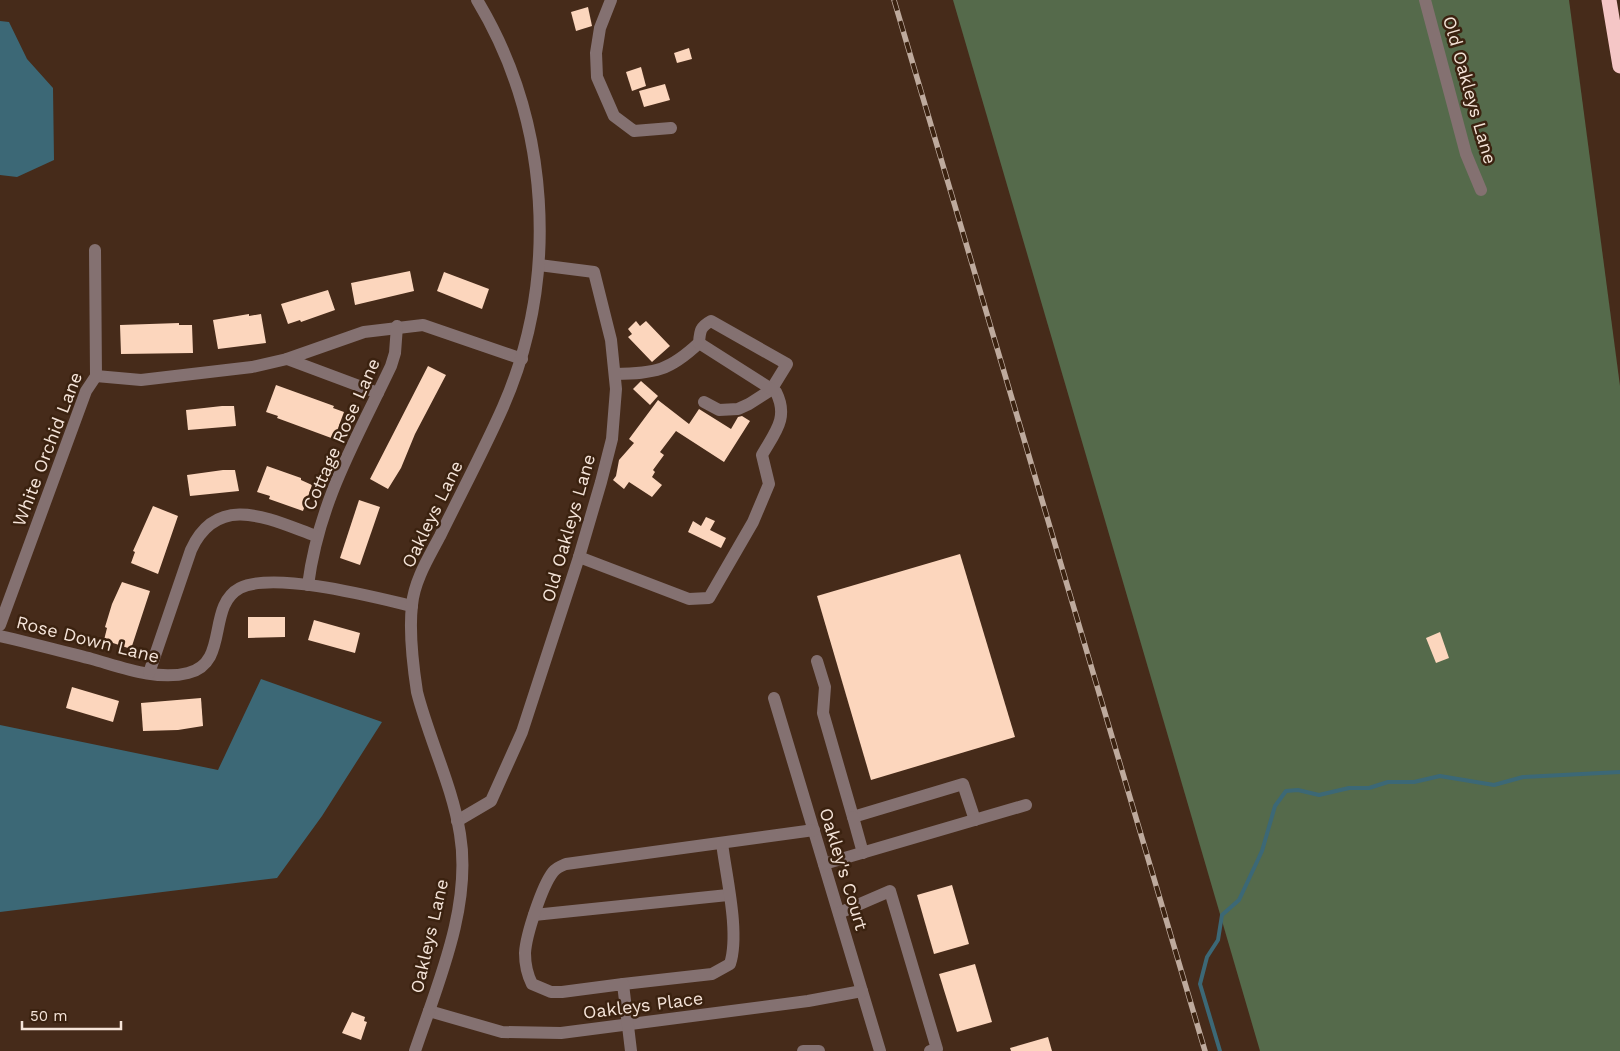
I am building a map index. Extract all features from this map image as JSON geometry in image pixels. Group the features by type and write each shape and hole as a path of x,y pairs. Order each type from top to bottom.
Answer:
{"highway":[{"path":"1608,0 1620,66"}],"street":[{"name":"Oakleys Lane","path":"415,1051 444,965 458,903 462,862 458,821 417,692 414,673 412,606 422,571 504,406 522,359 531,321 539,266 540,210 529,126 504,52 477,0"},
{"path":"611,0 600,28 596,53 597,77 614,116 634,131 671,128"},
{"name":"Old Oakleys Lane","path":"1426,0 1466,154 1481,190"},
{"name":"White Orchid Lane","path":"0,625 86,391 96,376 95,250"},
{"name":"Old Oakleys Lane","path":"458,821 491,801 522,732 580,558 612,439 616,408 616,374 611,340 594,272 539,266"},
{"path":"616,374 650,373 669,367 699,343 700,331 703,325 711,321 716,322 787,364 771,390 762,398 738,409 719,410 704,402"},
{"path":"96,376 141,380 252,368 287,359 364,332 397,326 432,327 522,359"},
{"name":"Cottage Rose Lane","path":"308,585 316,536 338,474 378,393 395,353 397,326"},
{"path":"580,558 689,599 709,598 753,522 769,484 762,455 781,422 782,405 776,392 699,343"},
{"path":"287,359 378,393"},
{"path":"149,673 191,550 200,534 208,526 230,515 250,514 316,536"},
{"name":"Rose Down Lane","path":"0,636 149,673 166,675 189,673 205,664 214,647 223,606 227,599 240,588 257,584 308,585 412,606"},
{"path":"816,661 825,687 823,713 863,853"},
{"name":"Oakley's Court","path":"774,698 880,1051"},
{"path":"853,817 963,784 974,820"},
{"path":"824,864 1026,804"},
{"path":"722,843 733,933 733,955 730,964 712,974 556,992 540,989 532,984 527,974 525,952 534,915 552,874 558,867 722,843 814,830"},
{"path":"839,912 890,891 937,1049 930,1051"},
{"path":"534,915 728,895"},
{"path":"623,984 630,1051"},
{"name":"Oakleys Place","path":"429,1012 502,1032 561,1033 808,1001 862,992"},
{"path":"803,1051 819,1051"}],"green space":[{"path":"953,0 1569,0 1620,386 1620,1051 1260,1051"}],"water":[{"path":"0,21 9,22 27,59 53,88 54,160 17,177 0,175"},
{"path":"261,679 382,722 322,816 277,878 0,912 0,725 218,770"}],"building":[{"path":"588,7 592,26 576,31 571,12"},
{"path":"689,48 692,59 677,63 674,53"},
{"path":"641,67 646,86 632,91 626,72"},
{"path":"665,84 670,100 644,107 639,91"},
{"path":"410,271 414,291 355,305 351,283"},
{"path":"444,272 489,289 482,309 437,291"},
{"path":"328,290 335,310 301,322 300,320 288,324 281,304"},
{"path":"249,314 249,316 261,314 266,343 218,349 213,320"},
{"path":"636,321 640,326 646,321 670,346 652,362 628,337 632,334 628,329"},
{"path":"179,323 179,325 192,325 193,353 121,354 120,325"},
{"path":"428,366 446,375 415,434 401,468 388,489 370,479"},
{"path":"641,381 658,396 650,405 633,389"},
{"path":"276,385 334,406 333,408 344,412 334,439 277,418 278,416 266,412"},
{"path":"658,400 689,424 699,409 731,429 738,417 742,416 750,421 724,462 676,431 660,452 664,455 653,470 655,472 652,477 662,485 652,497 629,482 624,489 613,480 616,476 619,460 634,443 629,439"},
{"path":"234,406 236,426 188,430 186,410"},
{"path":"267,466 301,478 301,480 312,485 303,511 269,499 270,496 257,492"},
{"path":"235,470 239,491 190,496 187,475"},
{"path":"359,500 380,507 360,565 340,558"},
{"path":"153,506 178,516 158,574 131,563 135,552 133,551"},
{"path":"706,517 715,521 710,530 726,538 721,548 688,532 693,521 701,526"},
{"path":"960,554 1015,737 871,780 817,596"},
{"path":"122,582 150,591 131,649 104,640 107,628 105,627 112,604"},
{"path":"248,617 285,617 285,637 248,638"},
{"path":"314,620 360,633 355,653 308,640"},
{"path":"1440,632 1449,658 1436,663 1426,638"},
{"path":"72,687 119,701 113,722 66,708"},
{"path":"201,698 203,726 178,730 143,731 141,703"},
{"path":"952,885 969,944 934,954 917,895"},
{"path":"975,964 992,1022 957,1032 939,974"},
{"path":"352,1012 365,1017 364,1021 367,1022 361,1040 342,1033"},
{"path":"1048,1037 1052,1051 1011,1051 1010,1048"}],"waterway":[{"path":"1220,1051 1200,984 1207,957 1218,940 1222,915 1239,900 1262,851 1275,806 1286,791 1298,790 1319,795 1349,788 1369,788 1388,782 1414,782 1440,776 1494,785 1523,777 1620,772"}],"railway":[{"path":"894,0 1205,1051"}]}
